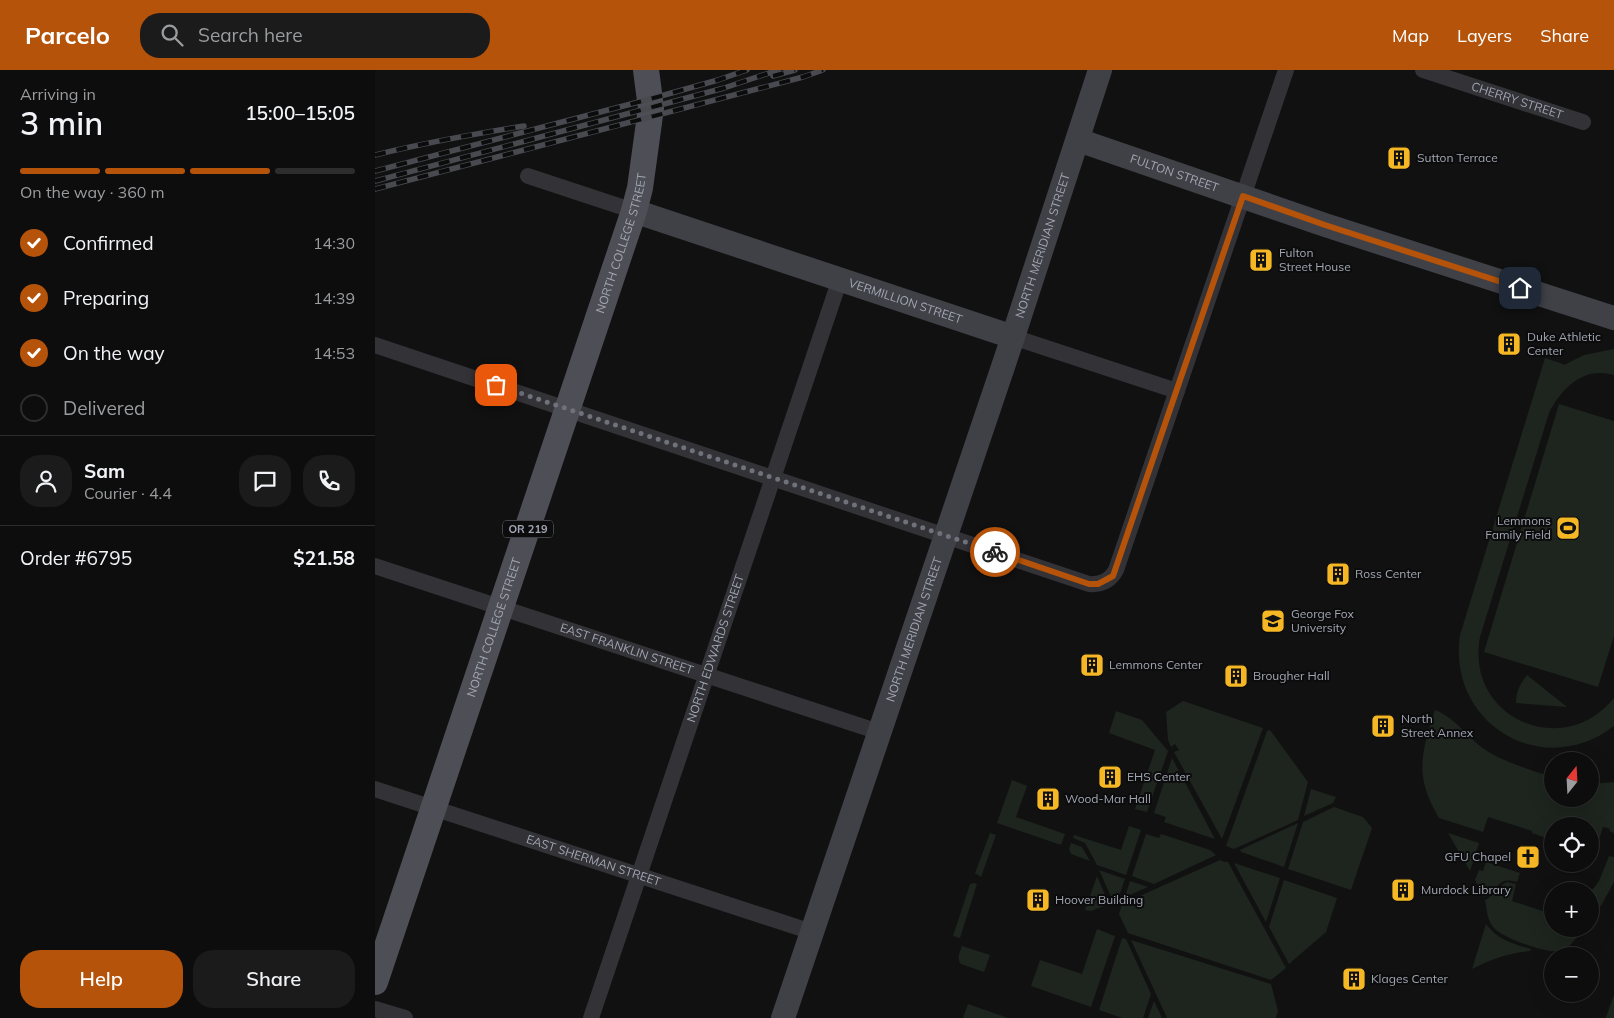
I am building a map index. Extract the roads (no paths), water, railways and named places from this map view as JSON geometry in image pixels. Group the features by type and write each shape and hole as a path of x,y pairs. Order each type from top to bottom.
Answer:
{"main road":[{"name":"NORTH COLLEGE STREET","path":"375,982 634,211 642,180 651,108 646,70"}],"street":[{"name":"NORTH MERIDIAN STREET","path":"783,1018 1013,337 1100,70"},
{"path":"375,344 1089,584 1098,584 1113,576 1116,570 1287,70"},
{"name":"CHERRY STREET","path":"1423,70 1583,122"},
{"name":"FULTON STREET","path":"1078,140 1325,225 1614,318"},
{"path":"528,176 634,211"},
{"name":"VERMILLION STREET","path":"634,211 1177,391"},
{"name":"NORTH EDWARDS STREET","path":"591,1018 841,279"},
{"name":"EAST FRANKLIN STREET","path":"375,566 879,732"},
{"name":"EAST SHERMAN STREET","path":"375,789 812,932"},
{"path":"375,1009 405,1018"}],"railway":[{"path":"375,171 650,99 747,70"},
{"path":"375,181 724,88 778,70"},
{"path":"773,76 795,70"},
{"path":"375,189 803,77 823,70"},
{"path":"375,155 449,139 524,126"}],"place":[{"name":"Sutton Terrace","path":"1399,158"},
{"name":"Fulton Street House","path":"1261,260"},
{"name":"Duke Athletic Center","path":"1509,344"},
{"name":"Lemmons Family Field","path":"1568,528"},
{"name":"Ross Center","path":"1338,574"},
{"name":"George Fox University","path":"1273,621"},
{"name":"Lemmons Center","path":"1092,665"},
{"name":"Brougher Hall","path":"1236,676"},
{"name":"North Street Annex","path":"1383,726"},
{"name":"EHS Center","path":"1110,777"},
{"name":"Wood-Mar Hall","path":"1048,799"},
{"name":"GFU Chapel","path":"1528,857"},
{"name":"Murdock Library","path":"1403,890"},
{"name":"Hoover Building","path":"1038,900"},
{"name":"Klages Center","path":"1354,979"}]}
